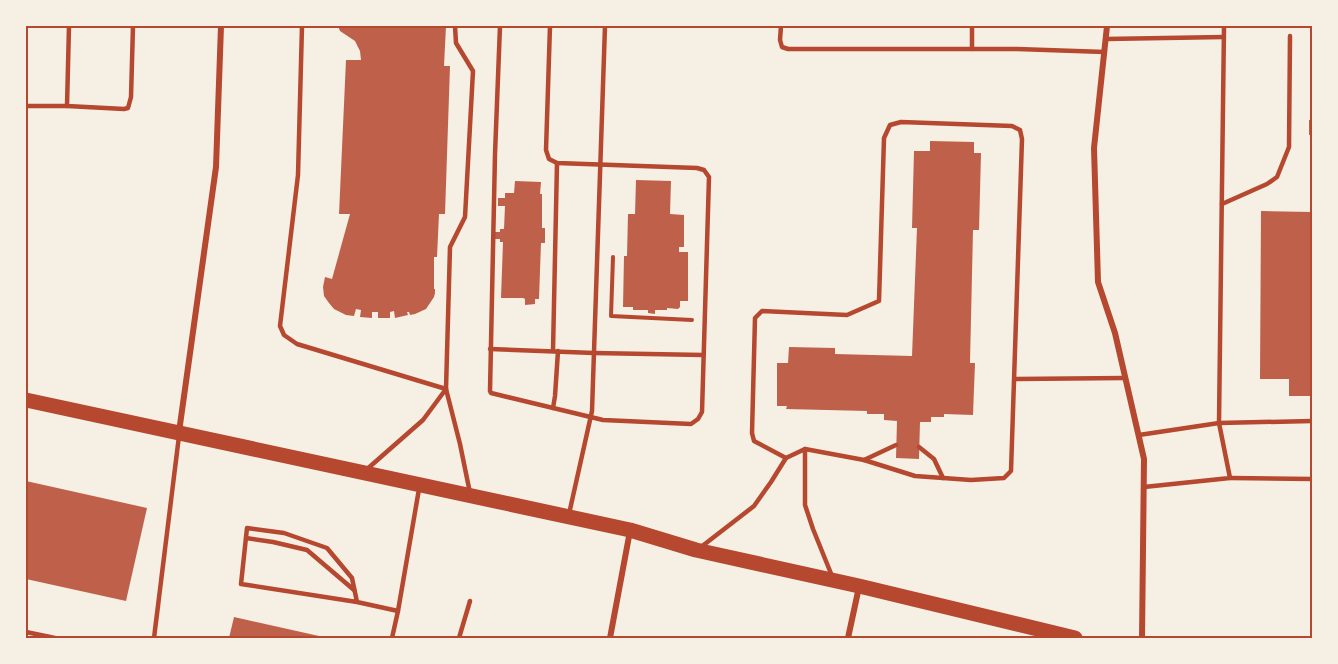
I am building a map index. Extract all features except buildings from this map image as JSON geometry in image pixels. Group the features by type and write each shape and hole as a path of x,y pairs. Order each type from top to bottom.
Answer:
{"main road":[{"path":"26,400 630,530 696,550 859,586 1075,639"}],"street":[{"path":"179,433 216,167 221,26"},
{"path":"1107,26 1094,148 1098,282 1115,333 1144,459 1142,639"},
{"path":"610,639 630,530"},
{"path":"848,639 859,586"}],"lane":[{"path":"67,106 69,26"},
{"path":"26,106 128,108 131,98 132,26"},
{"path":"302,26 298,175 280,326 284,335 297,345 446,389"},
{"path":"455,26 456,43 473,71 465,217 450,247 446,389 471,496"},
{"path":"500,26 489,384 491,393 603,420 691,424 702,412 709,177 704,170 697,168 557,163 549,159 546,150 550,26"},
{"path":"568,517 590,417 605,26"},
{"path":"781,26 782,47 788,49 1105,52"},
{"path":"972,26 972,49"},
{"path":"1224,26 1219,423 1230,478"},
{"path":"1222,204 1267,184 1277,177 1289,147 1290,36"},
{"path":"1106,39 1224,37"},
{"path":"696,550 754,506 786,458 805,449 864,460 915,476 971,480 1004,478 1011,471 1022,139 1020,130 1012,126 912,122 890,125 884,138 879,301 847,315 762,311 755,318 752,433 754,441 786,458"},
{"path":"553,408 555,396 557,163"},
{"path":"490,349 704,356"},
{"path":"1015,379 1125,378"},
{"path":"363,473 423,420 446,389"},
{"path":"1139,435 1219,423 1312,421"},
{"path":"154,639 179,433"},
{"path":"864,460 896,446"},
{"path":"919,447 934,459 943,478"},
{"path":"805,449 806,505 834,581"},
{"path":"1144,487 1230,478 1312,479"},
{"path":"392,639 419,485"},
{"path":"357,603 352,578 327,548 284,532 247,528 241,584 398,611"},
{"path":"246,538 307,550 354,590"},
{"path":"459,639 470,601"},
{"path":"26,632 55,639"}],"path":[{"path":"613,248 611,316 704,320"}]}
